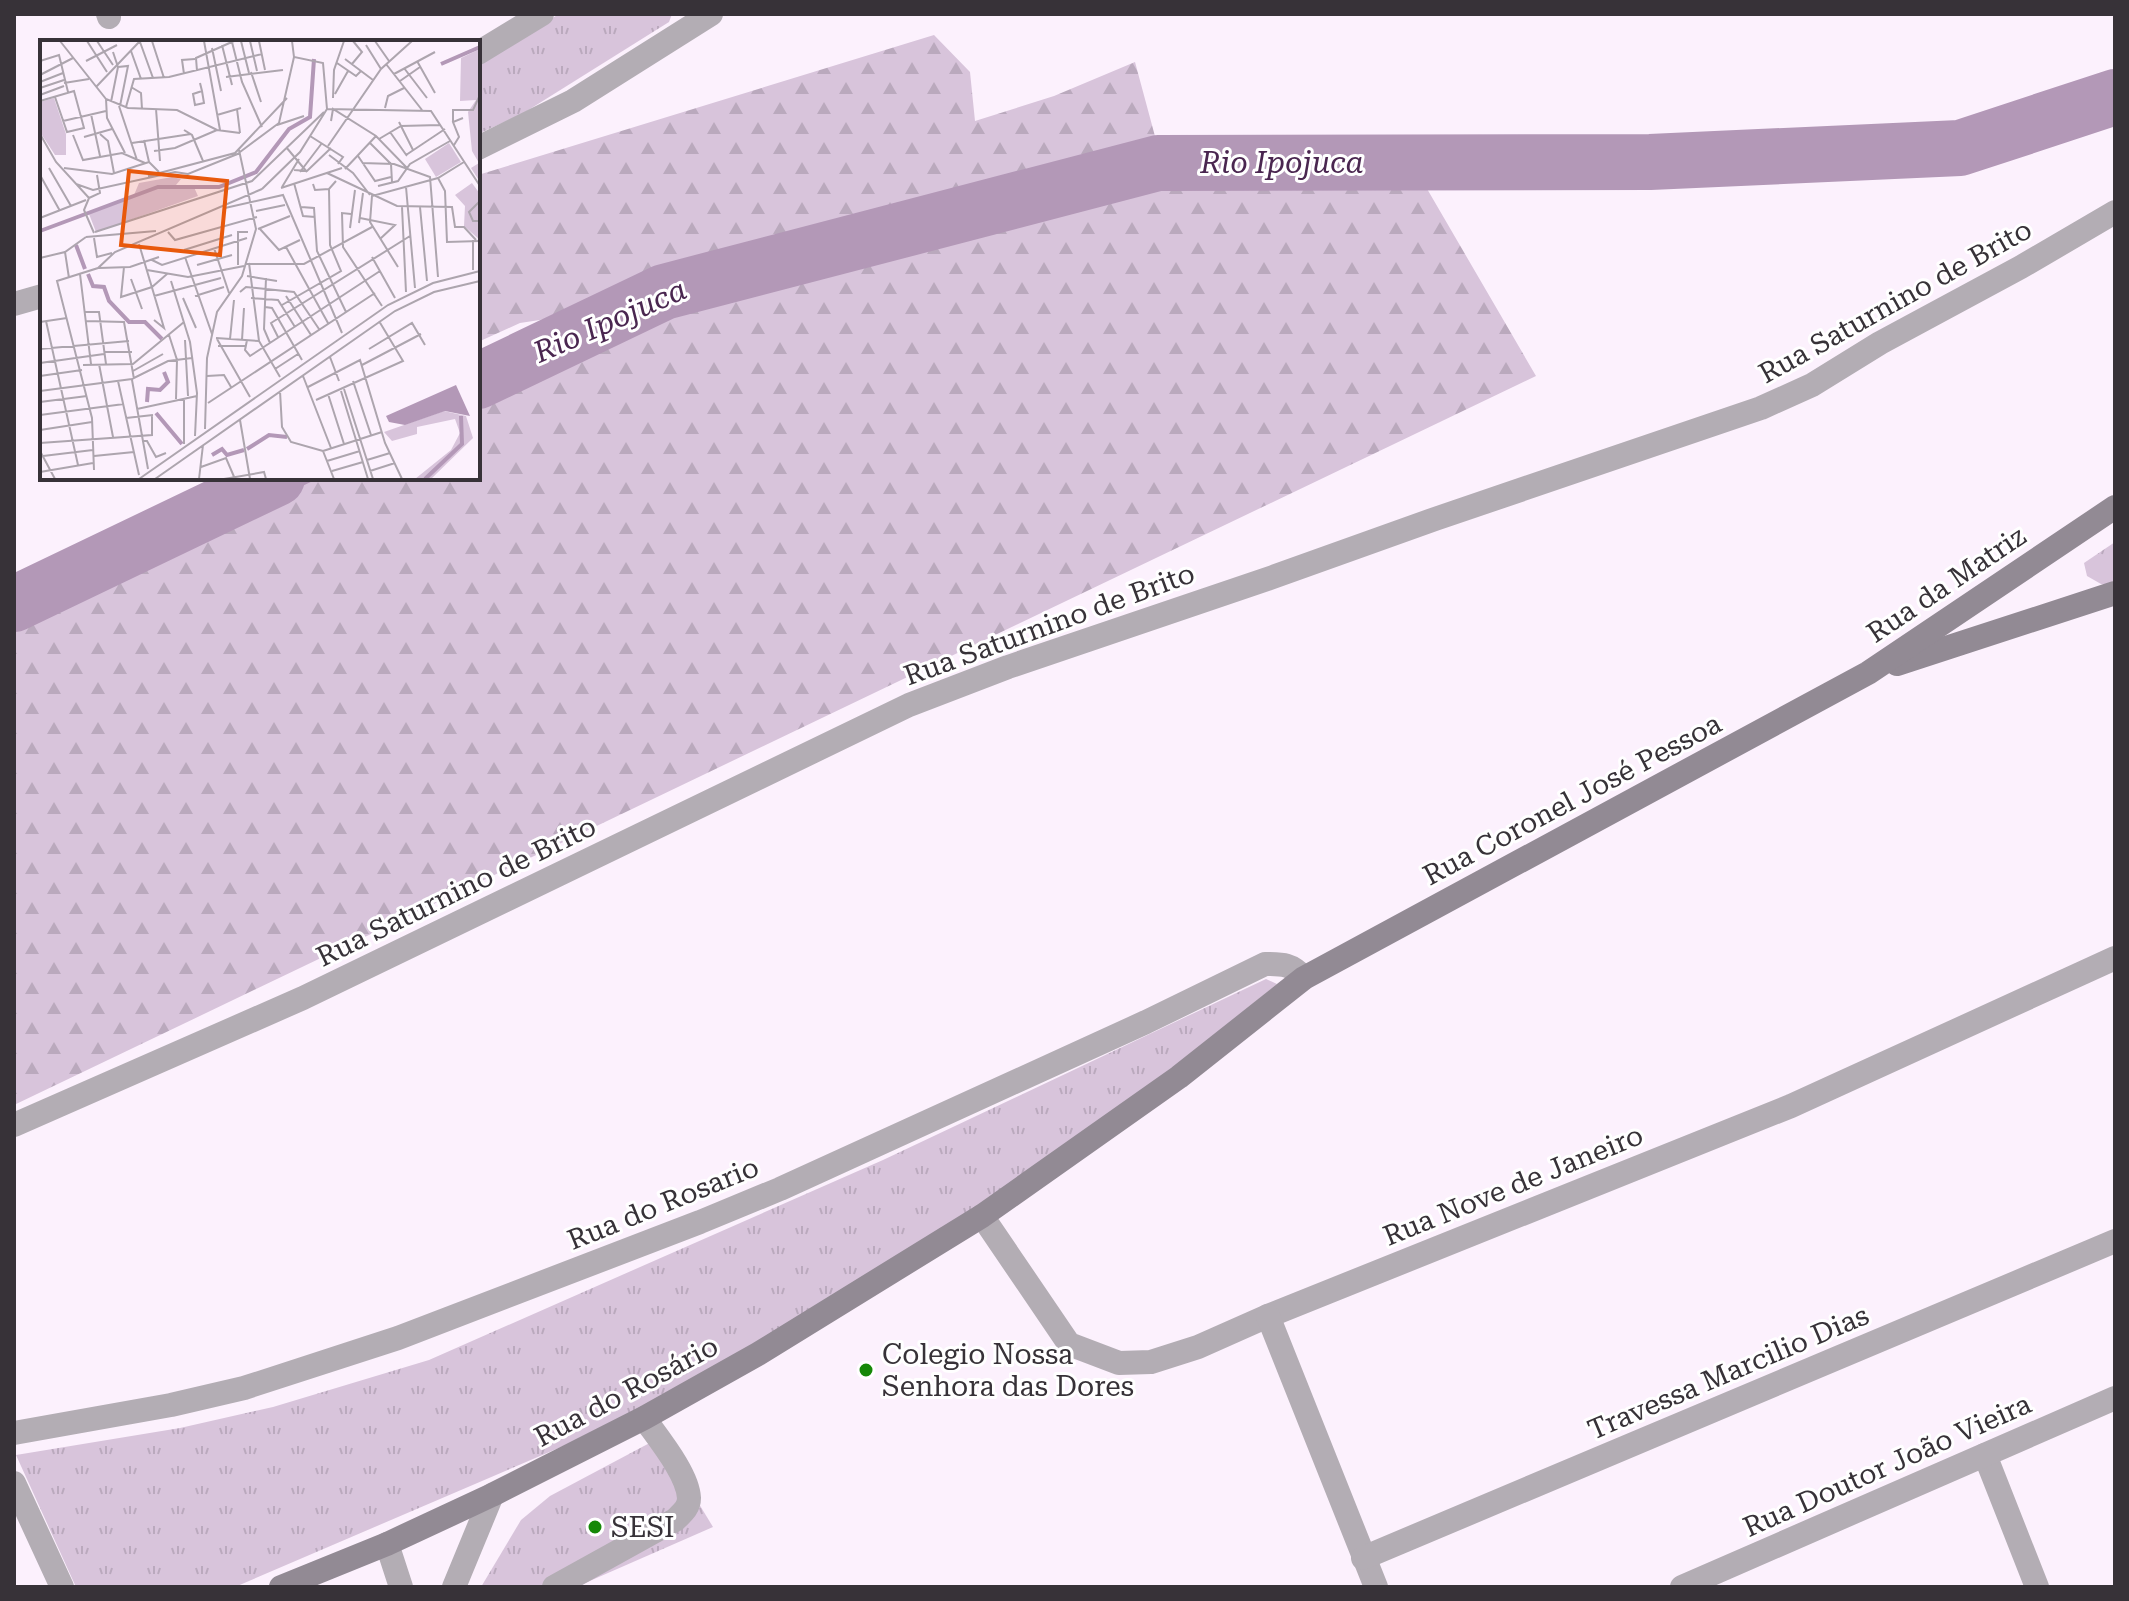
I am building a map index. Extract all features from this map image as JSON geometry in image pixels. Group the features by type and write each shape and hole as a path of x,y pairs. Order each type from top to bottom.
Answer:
{"main road":[{"name":"Rua da Matriz","path":"1868,673 2115,507"},
{"name":"Rua da Matriz","path":"1868,673 2115,593"},
{"name":"Rua Coronel José Pessoa","path":"982,1216 1179,1077 1304,978 1868,673"},
{"name":"Rua do Rosário","path":"281,1587 387,1544 644,1418 758,1354 982,1216"}],"street":[{"path":"480,52 542,14"},
{"path":"480,147 573,101 711,14"},
{"name":"Rua Saturnino de Brito","path":"14,1125 303,998 909,705 1008,667 1761,408 1812,385 1880,343 2115,212"},
{"path":"14,304 40,297"},
{"name":"Rua Nove de Janeiro","path":"982,1216 1069,1344 1119,1363 1151,1362 1198,1347 1791,1106 2115,958"},
{"name":"Rua do Rosario","path":"14,1433 171,1405 244,1388 398,1338 780,1189 1146,1022 1265,964 1285,964 1295,968 1304,978"},
{"name":"Travessa Marcilio Dias","path":"1363,1558 2115,1241"},
{"path":"1268,1316 1376,1587"},
{"name":"Rua Doutor João Vieira","path":"1682,1587 2115,1398"},
{"path":"554,1587 675,1520 686,1510 689,1499 684,1479 644,1418"},
{"path":"1985,1455 2034,1586"},
{"path":"14,1483 62,1587"},
{"path":"454,1587 492,1495"},
{"path":"387,1544 401,1587"}],"green space":[{"path":"559,14 672,14 669,22 522,114 480,133 480,63"},
{"path":"934,35 970,72 975,121 1054,96 1135,62 1156,140 694,259 566,316 520,323 480,341 480,174"},
{"path":"1412,163 1536,376 14,1105 14,625 213,529 303,480 480,480 480,385 568,338 1024,198"},
{"path":"2115,542 2115,586 2101,584 2087,576 2084,563"},
{"path":"1266,979 1277,984 1070,1156 724,1377 235,1587 76,1587 16,1455 180,1428 273,1407 429,1360 883,1160"},
{"path":"659,1438 713,1527 576,1587 481,1587 521,1520 550,1496"}],"water":[{"path":"213,480 315,480 175,547 177,507"}],"waterway":[{"name":"Rio Ipojuca","path":"480,380 664,292 1158,163 1650,162 1960,148 2115,97"},
{"name":"Rio Ipojuca","path":"14,604 273,480"}],"place":[{"name":"Colegio Nossa Senhora das Dores","path":"866,1370"},
{"name":"SESI","path":"595,1527"}]}
